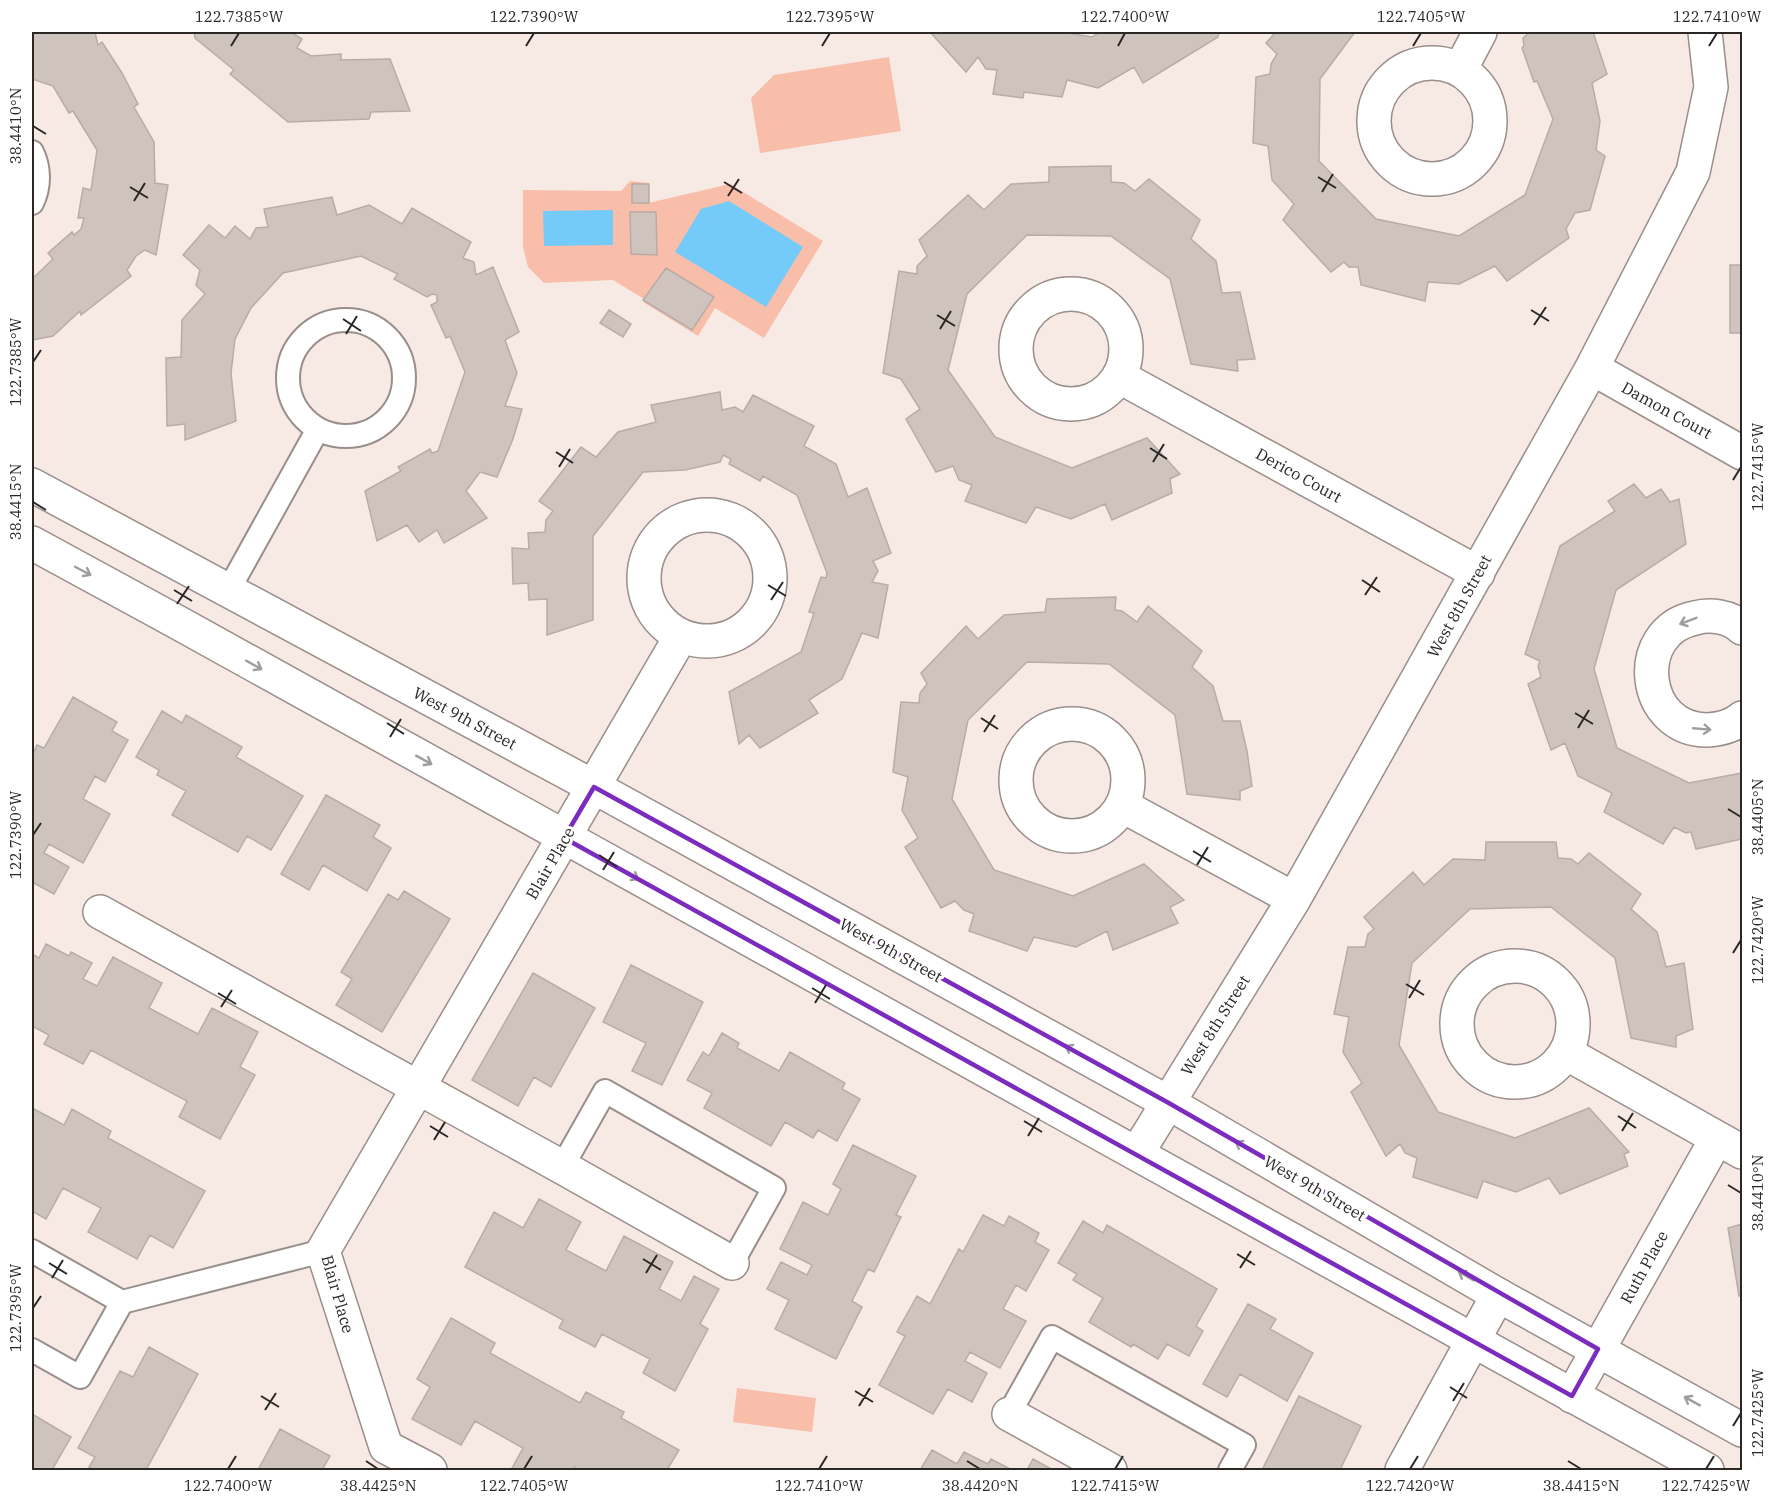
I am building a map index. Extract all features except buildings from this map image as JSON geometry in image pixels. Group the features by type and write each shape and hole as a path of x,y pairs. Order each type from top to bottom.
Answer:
{"street":[{"path":"1460,70 1480,32"},
{"name":"West 8th Street","path":"1137,1153 1294,899 1592,368 1693,172 1711,87 1705,32"},
{"name":"Damon Court","path":"1592,368 1743,453"},
{"name":"Derico Court","path":"1120,376 1478,573"},
{"name":"West 9th Street","path":"32,485 594,787 1167,1102 1498,1295 1743,1430"},
{"path":"32,543 1707,1470"},
{"path":"1741,622 1704,615 1687,619 1672,628 1660,641 1653,657 1651,674 1654,694 1664,711 1680,723 1699,730 1718,729 1737,723 1743,718"},
{"name":"Blair Place","path":"430,1470 380,1459 323,1251 681,636"},
{"path":"1123,806 1294,899"},
{"path":"100,912 732,1263"},
{"name":"Ruth Place","path":"1566,1053 1730,1145 1598,1349 1572,1396"},
{"path":"1402,1470 1498,1295"},
{"path":"1009,1414 1110,1470"}],"lane":[{"path":"32,152 39,177 32,203"},
{"path":"335,320 355,320 374,327 390,340 400,357 404,376 401,396 392,414 376,428 357,435 337,435 318,429 304,418 293,404 288,388 287,370 293,353 302,339 315,328 335,320"},
{"path":"228,591 318,429"},
{"path":"562,1167 605,1091 774,1188 732,1263"},
{"path":"32,1251 122,1302 323,1251"},
{"path":"32,1350 80,1377 122,1302"},
{"path":"1009,1414 1052,1337 1244,1445 1230,1470"}],"highlighted area":[{"path":"594,787 1167,1102 1598,1349 1572,1396 564,838"}],"shaded area":[{"path":"889,57 901,131 760,153 751,98 774,75"},
{"path":"630,181 649,183 648,203 730,184 823,241 764,338 715,308 698,336 643,302 644,299 613,280 544,283 528,267 523,247 523,190 621,191"},
{"path":"737,1388 816,1398 812,1432 733,1422"}],"water":[{"path":"729,201 803,247 766,307 675,252 701,209"},
{"path":"613,210 613,245 544,246 543,211"}]}
